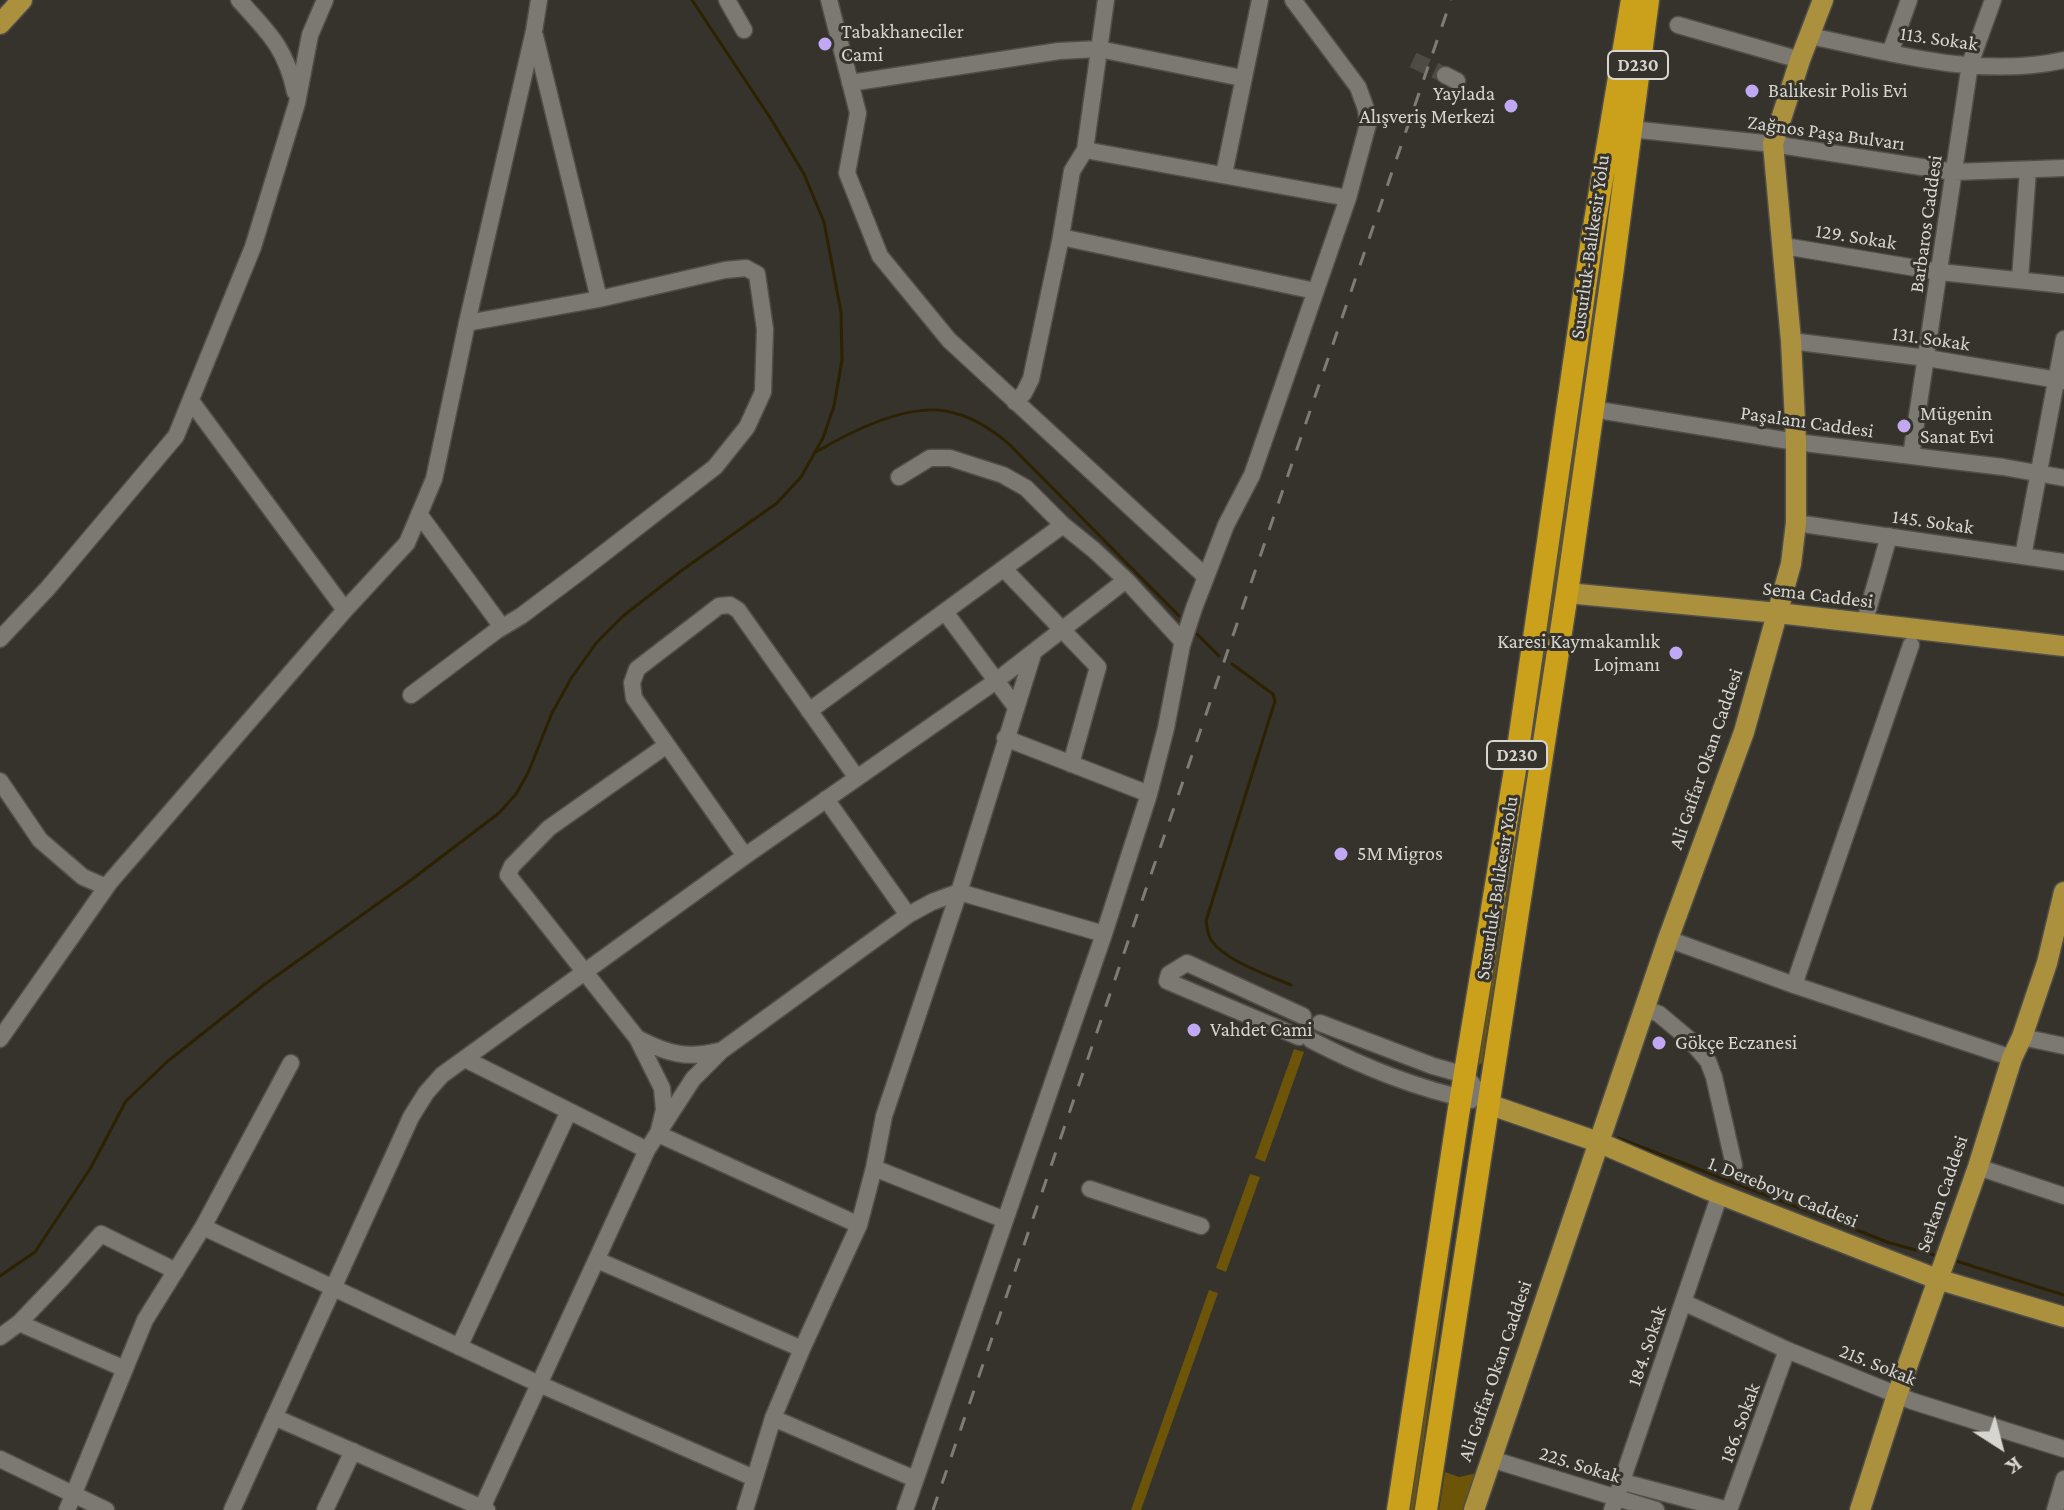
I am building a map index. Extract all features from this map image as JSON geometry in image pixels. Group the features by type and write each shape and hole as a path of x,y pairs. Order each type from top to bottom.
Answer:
{"highway":[{"name":"Susurluk-Balıkesir Yolu","path":"1601,187 1602,146 1620,0"},
{"name":"Susurluk-Balıkesir Yolu","path":"1398,1510 1632,0"},
{"name":"Susurluk-Balıkesir Yolu","path":"1426,1510 1567,593 1648,0"},
{"name":"Susurluk-Balıkesir Yolu","path":"1630,129 1656,0"}],"main road":[{"path":"0,24 22,0"},
{"name":"Ali Gaffar Okan Caddesi","path":"1474,1510 1644,1008 1744,732 1791,564 1796,523 1796,442 1784,246 1773,144 1823,0"},
{"name":"Sema Caddesi","path":"1567,593 1778,613 2064,646"},
{"name":"Serkan Caddesi","path":"1860,1510 1897,1395 1978,1167 2012,1058 2055,964 2064,892"},
{"name":"1. Dereboyu Caddesi","path":"1488,1104 1598,1142 1720,1194 1937,1279 2064,1317"}],"street":[{"path":"239,0 274,39 290,69 297,103"},
{"path":"0,639 48,588 176,436 253,247 297,103 310,35 325,0"},
{"path":"0,1039 106,887 345,610 407,543 434,479 539,0"},
{"path":"727,0 744,30"},
{"path":"829,0 858,113 847,173 880,256 949,340 1205,576"},
{"path":"1015,402 1031,379 1072,171 1085,150 1106,0"},
{"path":"1224,174 1260,0"},
{"path":"905,1510 1104,934 1149,794 1183,642 1205,576 1226,525 1252,475 1348,198 1368,124 1358,87 1293,0"},
{"path":"1890,53 1909,0"},
{"name":"Barbaros Caddesi","path":"1911,456 1970,64 1993,0"},
{"path":"1678,25 1800,60"},
{"path":"534,31 599,299"},
{"path":"274,39 288,41 310,35"},
{"name":"113. Sokak","path":"1810,36 1923,59 1970,64 2018,67 2064,60"},
{"path":"850,83 1059,51 1099,49 1242,78"},
{"name":"Zağnos Paşa Bulvarı","path":"1630,129 1773,144 1954,172 2064,168"},
{"path":"1085,150 1348,198"},
{"path":"2020,279 2028,170"},
{"path":"1061,237 1315,291"},
{"name":"129. Sokak","path":"1784,246 1940,272 2064,285"},
{"path":"411,695 581,571 715,467 747,427 763,392 765,329 757,274 746,268 467,323"},
{"path":"2023,556 2060,380 2064,339"},
{"name":"131. Sokak","path":"1791,341 1927,358 2060,380"},
{"path":"191,401 345,610"},
{"name":"Paşalanı Caddesi","path":"1592,409 1796,442 2003,467 2064,478"},
{"path":"899,477 930,458 950,458 1003,475 1026,488 1126,580 1183,642"},
{"path":"419,514 502,627"},
{"name":"145. Sokak","path":"1796,523 2064,562"},
{"path":"809,711 1063,525"},
{"path":"1864,624 1889,536"},
{"path":"1004,569 1098,667 1071,764"},
{"path":"232,1510 411,1117 442,1075 745,856 996,681 1126,580"},
{"path":"745,856 634,698 632,683 637,669 719,606 730,605 738,610 857,778"},
{"path":"945,612 1015,706"},
{"path":"1794,985 1911,645"},
{"path":"745,1510 773,1418 859,1225 884,1116 959,892 1033,654"},
{"path":"1005,738 1149,794"},
{"path":"658,1134 664,1110 662,1088 637,1038 508,875 512,866 549,828 667,745"},
{"path":"0,781 40,840 83,877 106,887"},
{"path":"826,799 908,915"},
{"path":"274,1417 483,1509 647,1150 693,1079 721,1051 908,915 959,892 1104,934"},
{"path":"1668,939 2012,1058"},
{"path":"1187,963 1303,1016 1315,1017 1320,1023 1465,1075 1488,1104 1437,1093 1394,1078 1167,981 1169,974 1187,963"},
{"path":"1644,1008 1659,1014 1690,1040 1708,1061 1734,1165"},
{"path":"1303,1016 1295,1025 1305,1038"},
{"path":"1305,1038 1320,1032 1320,1023"},
{"path":"2022,1037 2064,1046"},
{"path":"637,1038 658,1049 677,1054 698,1056 721,1051"},
{"path":"465,1059 647,1150"},
{"path":"70,1502 145,1320 203,1227 291,1063"},
{"path":"459,1347 569,1111"},
{"path":"658,1134 859,1225"},
{"path":"1978,1167 2064,1193"},
{"path":"874,1168 1005,1220"},
{"path":"1090,1189 1201,1226"},
{"name":"184. Sokak","path":"1617,1496 1720,1194"},
{"path":"203,1227 539,1384 754,1478"},
{"path":"0,1337 19,1323 101,1234 176,1271"},
{"path":"597,1260 802,1349"},
{"name":"215. Sokak","path":"1683,1302 1787,1350 1897,1395 2064,1449"},
{"path":"19,1323 125,1369"},
{"name":"186. Sokak","path":"1729,1510 1787,1350"},
{"path":"773,1418 915,1479"},
{"path":"325,1510 353,1451"},
{"path":"0,1459 70,1502 106,1510"},
{"name":"225. Sokak","path":"1491,1459 1656,1510"},
{"path":"2055,1510 2064,1479"},
{"name":"225. Sokak","path":"1617,1496 1729,1510"}],"shaded area":[{"path":"1630,64 1590,364 1482,1063 1476,1067"},
{"path":"1294,1049 1304,1052 1265,1162 1255,1158"},
{"path":"1469,1117 1414,1510 1409,1510"},
{"path":"1250,1174 1260,1177 1226,1272 1216,1268"},
{"path":"1209,1290 1218,1293 1141,1510 1131,1510"},
{"path":"1445,1472 1459,1477 1477,1473 1465,1510 1439,1510"}],"waterway":[{"path":"0,1276 35,1252 90,1169 126,1101 168,1061 265,984 499,813 516,794 528,773 552,713 597,642 623,616 681,571 777,503 801,477 823,438 834,406 842,360 841,312 824,222 804,174 692,0"},
{"path":"816,452 861,428 913,412 945,411 971,419 1010,445 1179,616"},
{"path":"1197,634 1219,656"},
{"path":"1232,664 1273,694 1275,701 1206,921 1207,929 1211,940 1226,954 1291,985"},
{"path":"1618,1138 1890,1243 1938,1256"},
{"path":"1953,1260 2064,1295"}],"tunnel":[{"path":"1413,60 1445,75"}],"railway":[{"path":"933,1510 1451,0"}],"place":[{"name":"Tabakhaneciler Cami","path":"825,44"},
{"name":"Balıkesir Polis Evi","path":"1752,91"},
{"name":"Yaylada Alışveriş Merkezi","path":"1511,106"},
{"name":"Mügenin Sanat Evi","path":"1904,426"},
{"name":"Karesi Kaymakamlık Lojmanı","path":"1676,653"},
{"name":"5M Migros","path":"1341,854"},
{"name":"Vahdet Cami","path":"1194,1030"},
{"name":"Gökçe Eczanesi","path":"1659,1043"}]}
